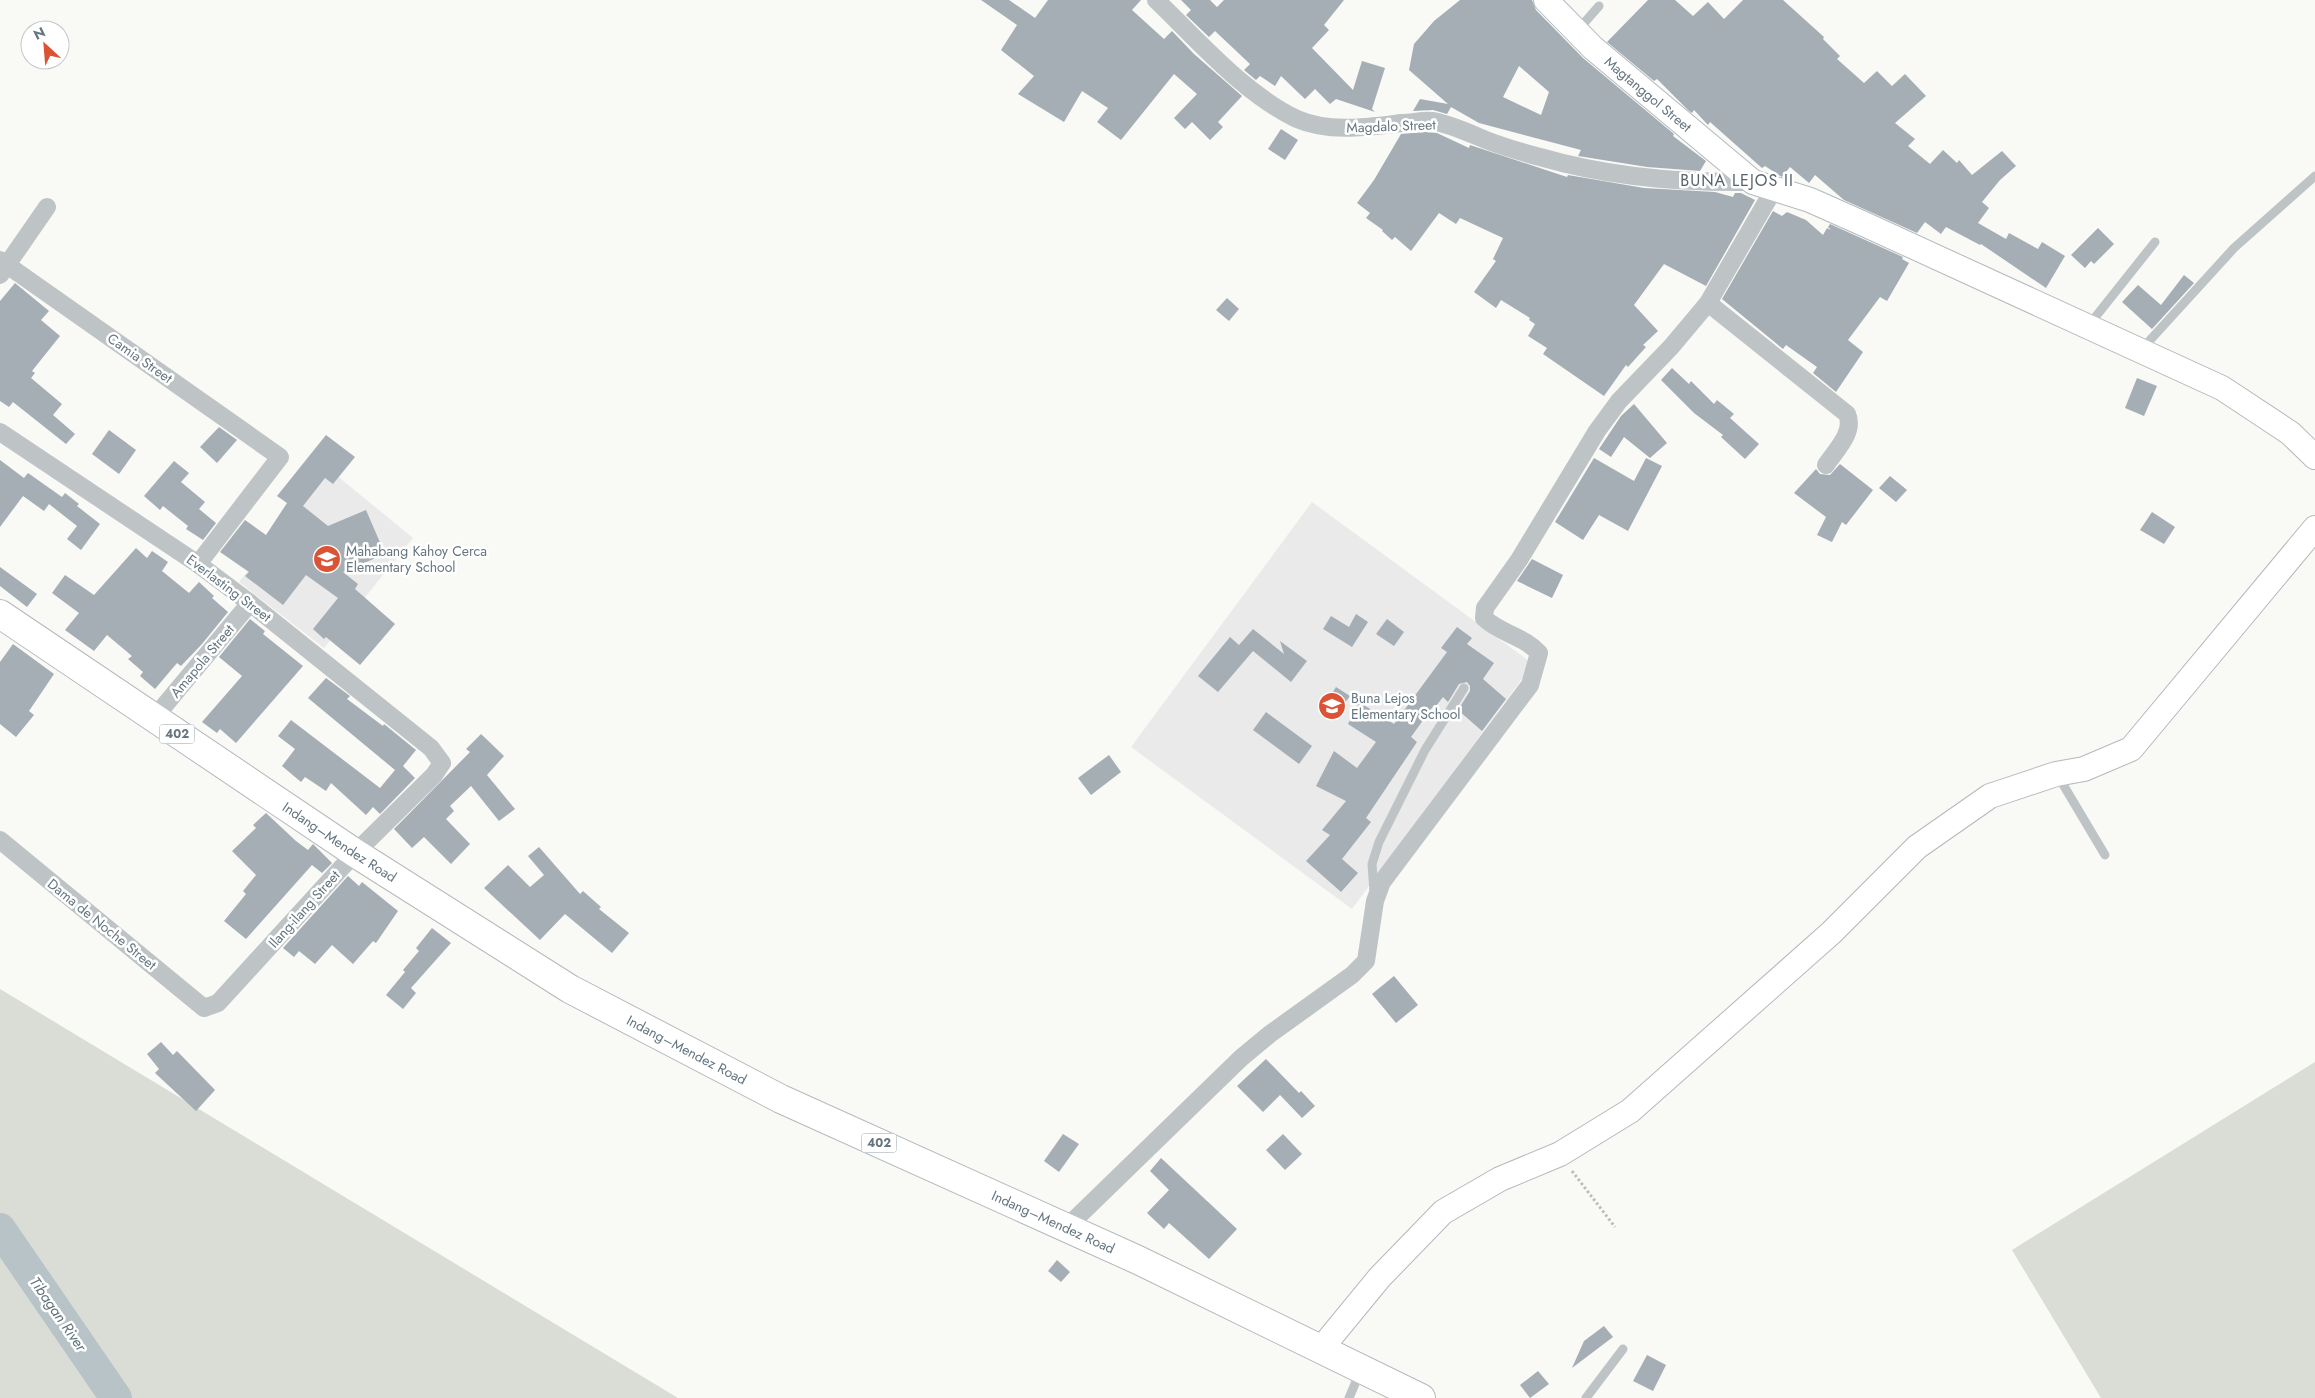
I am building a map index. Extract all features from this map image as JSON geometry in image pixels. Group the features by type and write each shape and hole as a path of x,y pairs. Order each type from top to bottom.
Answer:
{"main road":[{"name":"Indang–Mendez Road","path":"0,614 355,852 516,956 606,1007 781,1099 1067,1227 1421,1398"}],"street":[{"name":"Magdalo Street","path":"1156,0 1240,79 1271,104 1299,120 1326,127 1432,121 1454,127 1507,148 1553,161 1615,174 1701,183 1764,186"},
{"name":"Magtanggol Street","path":"1546,0 1577,31 1682,125 1764,186"},
{"path":"1067,1227 1241,1058 1270,1034 1352,975 1366,961 1375,901 1382,882 1530,685 1536,669 1539,653 1530,643 1495,628 1484,618 1485,608 1519,560 1608,416 1708,303 1764,186 1810,200 2222,388 2290,433 2315,457"},
{"path":"3,267 47,207"},
{"name":"Camia Street","path":"3,267 280,457 198,564"},
{"path":"1708,303 1847,414 1851,423 1849,430 1826,465"},
{"name":"Everlasting Street","path":"0,432 198,564 250,603 431,748 442,763"},
{"path":"1320,1350 1380,1277 1443,1212 1500,1179 1560,1154 1630,1112 1665,1083 1831,933 1917,847 1990,796 2056,774 2084,769 2130,749 2315,528"},
{"name":"Amapola Street","path":"154,718 250,603"},
{"name":"Ilang-ilang Street","path":"204,1008 218,1003 355,852 434,775 442,763"},
{"name":"Dama de Noche Street","path":"0,840 204,1008"}],"lane":[{"path":"1577,31 1599,6"},
{"path":"2141,350 2234,248 2315,176"},
{"path":"2087,327 2155,242"},
{"path":"1375,901 1372,864 1379,842 1425,750 1464,688"},
{"path":"2056,774 2105,855"},
{"path":"1586,1398 1623,1349"},
{"path":"1349,1398 1361,1369"}],"path":[{"path":"1560,1154 1614,1227"}],"shaded area":[{"name":"Mahabang Kahoy Cerca Elementary School","path":"330,470 413,538 324,648 239,582"},
{"name":"Buna Lejos Elementary School","path":"1312,502 1533,664 1352,909 1131,747"},
{"path":"0,989 678,1398 0,1398"},
{"path":"2315,1062 2315,1398 2101,1398 2012,1250"}],"building":[{"path":"981,0 1009,0 1035,18 1048,0 1141,0 1132,10 1164,39 1172,31 1194,54 1242,96 1218,122 1223,127 1210,140 1192,122 1185,129 1174,118 1197,94 1174,74 1121,140 1097,122 1108,108 1082,91 1064,122 1018,94 1034,76 1001,50 1017,25"},
{"path":"1181,0 1210,0 1217,7 1224,0 1344,0 1324,25 1329,30 1312,48 1353,90 1362,61 1385,68 1372,109 1375,112 1336,99 1330,104 1315,89 1305,99 1281,76 1275,86 1260,76 1256,80 1244,70 1250,64 1215,31 1209,37 1186,15 1191,10"},
{"path":"1460,0 1532,0 1536,10 1583,58 1674,134 1673,136 1706,161 1700,171 1647,167 1578,156 1581,150 1479,123 1451,107 1447,114 1433,110 1413,111 1420,99 1448,104 1409,70 1414,44 1434,21","holes":["1519,66 1549,92 1541,115 1503,97"]},
{"path":"1648,0 1675,0 1693,16 1708,2 1724,19 1743,0 1783,0 1824,37 1823,39 1840,56 1837,59 1864,83 1877,71 1892,86 1905,74 1926,96 1895,123 1915,139 1908,146 1930,164 1943,150 1957,163 1959,160 1972,175 2002,151 2016,166 2000,180 1982,202 1989,208 1978,223 2006,239 2009,233 2038,249 2042,242 2065,256 2046,288 1981,244 1946,227 1941,234 1925,222 1917,233 1844,200 1815,175 1809,183 1790,167 1782,177 1765,166 1762,168 1710,122 1708,125 1694,110 1692,113 1689,111 1657,79 1654,81 1607,42"},
{"path":"1281,129 1298,140 1285,160 1268,149"},
{"path":"1437,133 1469,148 1470,145 1567,177 1568,175 1644,188 1715,192 1733,197 1735,193 1741,193 1755,200 1706,286 1664,264 1634,305 1658,331 1643,345 1646,347 1628,367 1626,365 1604,396 1543,354 1547,348 1528,336 1535,324 1529,320 1530,318 1501,300 1496,308 1474,292 1496,261 1493,259 1503,238 1460,218 1456,224 1439,213 1411,251 1395,237 1392,240 1383,230 1366,218 1370,213 1357,203 1374,180 1401,134"},
{"path":"1773,211 1782,216 1787,212 1806,220 1823,235 1827,228 1831,230 1828,227 1830,224 1903,257 1902,259 1909,263 1887,301 1880,297 1848,340 1863,352 1836,392 1813,373 1817,367 1786,345 1783,349 1722,299"},
{"path":"2098,228 2114,244 2094,264 2091,261 2085,268 2071,255"},
{"path":"2184,275 2194,283 2152,329 2122,302 2138,285 2161,305"},
{"path":"15,283 49,311 41,320 60,336 32,371 35,373 31,378 62,404 53,415 75,434 66,444 13,402 9,407 0,401 0,301"},
{"path":"1227,298 1239,309 1229,321 1216,310"},
{"path":"1672,368 1689,384 1691,381 1714,404 1717,400 1734,414 1730,418 1759,444 1745,459 1721,437 1723,435 1694,413 1661,380"},
{"path":"2137,378 2157,386 2144,416 2125,408"},
{"path":"1634,404 1667,443 1650,458 1624,437 1611,457 1599,449 1621,416"},
{"path":"219,427 237,440 217,463 200,447"},
{"path":"109,430 136,450 119,474 92,454"},
{"path":"326,435 355,457 333,484 325,478 303,506 328,526 366,510 385,554 343,572 358,584 355,589 395,624 360,665 326,637 324,639 313,629 338,598 306,575 283,605 245,576 249,572 220,552 245,520 266,535 287,503 277,496"},
{"path":"1594,458 1634,481 1646,458 1662,466 1628,531 1599,515 1583,540 1555,522"},
{"path":"0,460 24,478 28,473 62,497 65,493 79,504 77,506 100,524 81,550 67,539 77,526 49,504 44,511 23,496 0,527"},
{"path":"174,461 189,473 181,482 205,502 199,509 216,523 203,540 186,529 188,526 163,506 160,510 144,496"},
{"path":"1840,464 1873,490 1846,525 1842,522 1832,542 1817,535 1826,517 1794,493 1816,469 1820,474 1830,475"},
{"path":"1890,476 1907,490 1896,502 1879,488"},
{"path":"2152,512 2175,527 2164,544 2140,530"},
{"path":"136,548 147,558 152,551 168,562 162,571 189,593 199,582 214,596 212,598 228,612 202,644 181,666 177,663 155,689 140,676 143,672 128,659 132,656 107,635 94,651 65,630 79,613 52,593 65,575 94,595"},
{"path":"1532,559 1563,575 1552,598 1517,581"},
{"path":"0,567 37,594 27,607 0,586"},
{"path":"1356,614 1368,622 1352,647 1323,629 1331,616 1349,627"},
{"path":"250,619 265,631 263,634 303,666 236,743 220,729 217,733 202,722 242,676 219,657"},
{"path":"1387,619 1404,632 1394,646 1376,634"},
{"path":"1457,627 1472,638 1467,644 1494,663 1483,679 1506,699 1482,731 1458,710 1470,691 1470,686 1467,682 1459,684 1448,702 1443,697 1436,706 1434,705 1411,737 1417,742 1366,818 1371,822 1342,859 1358,873 1341,892 1306,861 1330,835 1322,830 1346,801 1316,786 1334,751 1357,768 1376,742 1348,724 1359,702 1394,724 1447,652 1441,648"},
{"path":"1253,629 1284,654 1280,641 1307,661 1291,682 1253,651 1218,692 1198,676 1230,637 1239,645"},
{"path":"13,644 54,674 29,711 34,715 16,737 0,724 0,662"},
{"path":"326,678 350,696 347,699 383,726 384,724 416,750 403,766 415,778 380,814 373,807 366,815 331,783 326,791 305,777 301,782 282,766 295,749 278,736 291,720 380,788 395,770 308,698"},
{"path":"1336,687 1350,696 1335,716 1323,708"},
{"path":"1266,712 1312,746 1299,764 1253,730"},
{"path":"481,734 504,756 487,775 515,809 499,821 471,786 450,806 454,811 446,819 470,844 451,864 424,837 412,848 394,829 470,752 466,749"},
{"path":"1109,755 1121,772 1091,795 1078,778"},
{"path":"266,813 296,841 308,850 313,844 332,863 322,873 312,865 246,939 224,921 246,894 243,891 256,875 232,851 256,828 253,825"},
{"path":"539,847 580,894 583,891 601,907 599,909 629,933 612,953 565,914 540,940 484,888 508,865 530,887 544,875 528,856"},
{"path":"348,876 359,886 362,882 398,911 376,943 373,941 353,964 332,945 315,964 299,951 294,957 283,948"},
{"path":"432,928 451,943 411,988 416,993 403,1009 386,995 405,972 403,970 419,951 416,948"},
{"path":"1394,976 1418,1005 1396,1023 1372,994"},
{"path":"161,1042 173,1055 177,1051 215,1090 196,1111 155,1073 159,1069 147,1054"},
{"path":"1266,1059 1299,1093 1301,1091 1315,1106 1302,1118 1280,1095 1263,1112 1237,1086"},
{"path":"1063,1134 1079,1144 1059,1172 1044,1161"},
{"path":"1283,1134 1302,1154 1285,1170 1266,1150"},
{"path":"1161,1158 1237,1229 1209,1259 1169,1223 1164,1229 1147,1213 1169,1190 1150,1171"},
{"path":"1057,1260 1070,1272 1061,1282 1048,1271"},
{"path":"1604,1326 1613,1337 1572,1368 1584,1341"},
{"path":"1647,1355 1666,1365 1653,1391 1633,1381"},
{"path":"1538,1371 1549,1384 1530,1398 1520,1385"}],"waterway":[{"name":"Tibagan River","path":"0,1229 116,1398"}],"place":[{"name":"Mahabang Kahoy Cerca Elementary School","path":"327,559"},
{"name":"Buna Lejos Elementary School","path":"1332,706"}],"district":[{"name":"BUNA LEJOS II","path":"1737,180"}]}
